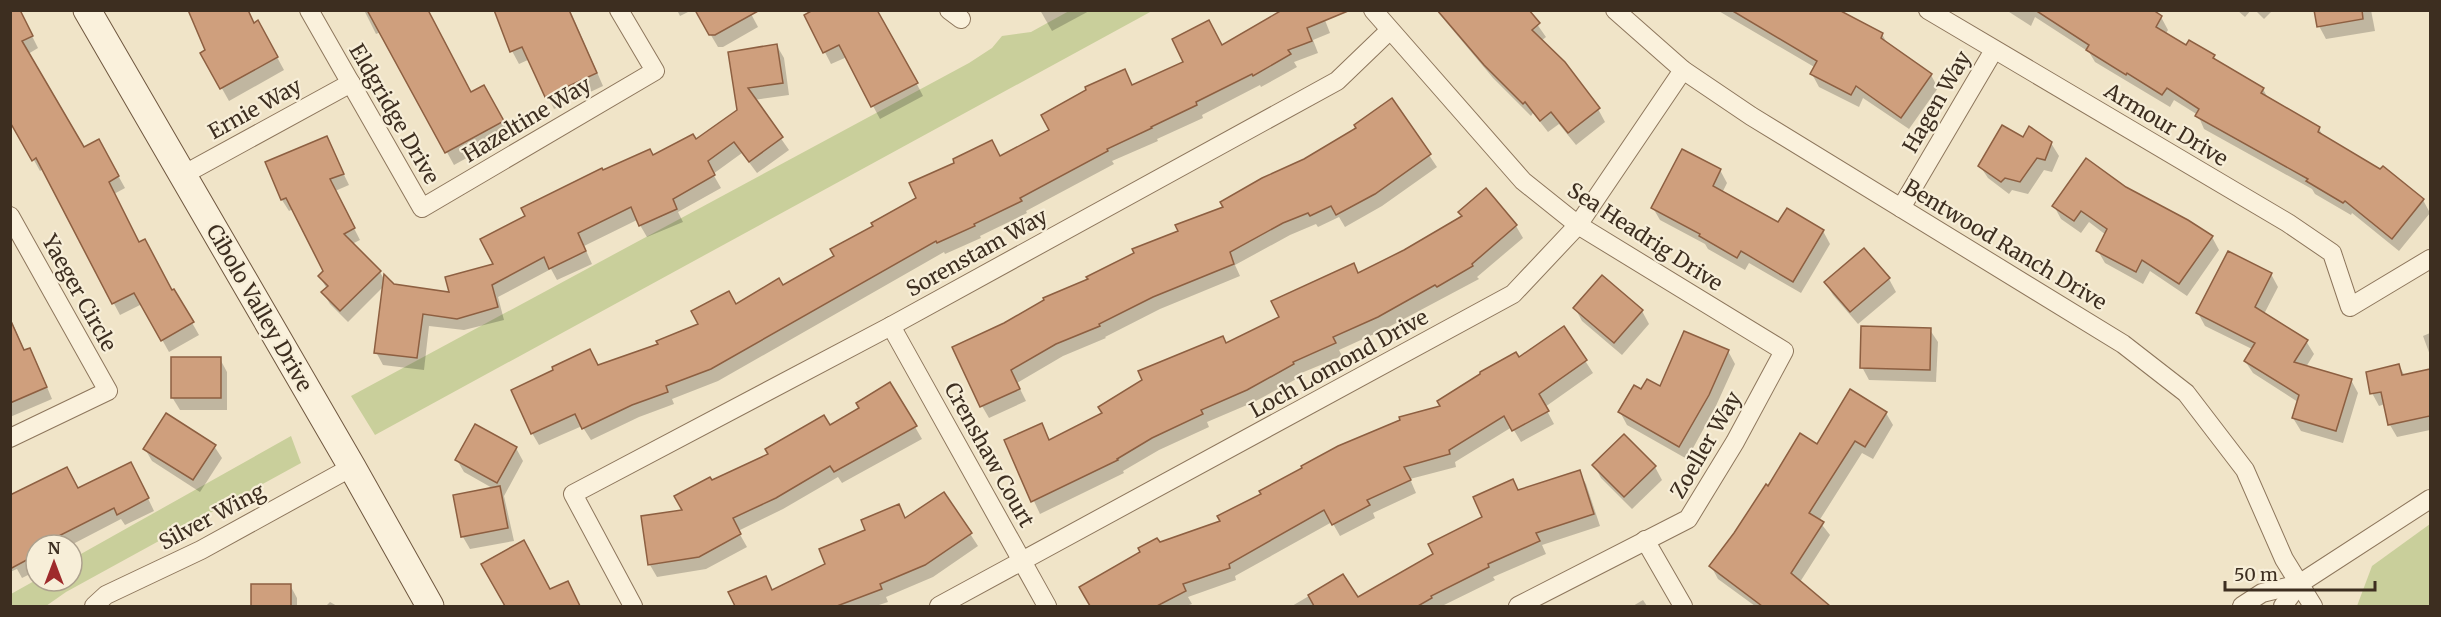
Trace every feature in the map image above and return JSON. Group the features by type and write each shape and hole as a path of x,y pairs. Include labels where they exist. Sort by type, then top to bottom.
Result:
{"main road":[{"name":"Cibolo Valley Drive","path":"87,10 430,606"}],"street":[{"name":"Eldgridge Drive","path":"309,10 422,208"},
{"name":"Hazeltine Way","path":"422,208 655,71 620,10"},
{"name":"Sea Headrig Drive","path":"1372,10 1523,181 1578,225 1784,351"},
{"name":"Bentwood Ranch Drive","path":"1615,10 1683,70 1901,208 2123,344 2186,393 2245,470 2284,559 2313,606"},
{"name":"Armour Drive","path":"1928,10 2288,223 2332,253 2350,307 2430,259"},
{"name":"Sorenstam Way","path":"633,606 573,494 891,326 1337,81 1389,31"},
{"name":"Hagen Way","path":"1901,208 1994,50"},
{"name":"Loch Lomond Drive","path":"939,606 1513,294 1578,225 1683,70"},
{"name":"Ernie Way","path":"181,176 351,83"},
{"name":"Yaeger Circle","path":"10,216 108,391 10,438"},
{"name":"Crenshaw Court","path":"891,326 1047,606"},
{"name":"Zoeller Way","path":"1518,606 1689,519 1735,442 1784,351"},
{"name":"Silver Wing","path":"94,606 106,595 201,550 352,467"},
{"path":"2283,606 2300,585 2430,499"},
{"path":"1645,540 1683,606"},
{"path":"2242,606 2262,593 2300,585"}],"green space":[{"path":"1069,11 1152,11 375,435 351,396 969,63 992,48 1002,36 1031,32"},
{"path":"291,436 301,463 84,582 84,552"},
{"path":"2430,524 2430,606 2357,606 2372,566"},
{"path":"24,587 24,593 65,593 46,606 11,606 11,594"}],"building":[{"path":"10,10 20,10 33,36 22,41 84,147 99,139 119,176 109,182 139,242 145,239 172,290 174,289 194,322 161,341 134,293 112,304 36,158 32,161 10,122"},
{"path":"188,10 248,10 254,23 258,20 278,57 220,89 200,53 205,50"},
{"path":"367,10 428,10 471,92 484,85 504,121 445,153"},
{"path":"494,10 569,10 597,73 545,97 522,47 510,52"},
{"path":"695,10 760,10 715,35 709,35"},
{"path":"813,10 877,10 918,83 871,107 839,45 823,53 804,15"},
{"path":"1282,10 1348,11 1307,28 1312,41 1288,50 1291,54 1253,76 1252,74 1196,102 1197,105 1107,149 1108,151 1020,198 1022,201 974,224 975,226 937,243 936,241 711,369 666,386 668,392 632,405 582,429 575,414 531,434 511,390 590,349 598,365 658,344 656,341 698,324 691,311 729,291 736,304 779,278 783,285 834,256 830,249 873,226 871,223 916,198 909,183 954,163 953,159 992,140 1000,156 1049,130 1041,115 1086,90 1085,87 1125,69 1132,85 1183,62 1172,39 1209,20 1222,45"},
{"path":"1437,10 1529,10 1540,23 1532,30 1565,62 1600,108 1568,133 1551,112 1540,121 1525,102 1523,104 1484,65"},
{"path":"1731,10 1839,10 1883,33 1881,38 1932,74 1901,118 1856,86 1851,95 1810,74 1817,61"},
{"path":"2035,10 2153,10 2162,16 2156,27 2186,45 2189,40 2215,55 2213,58 2264,88 2261,93 2320,127 2318,132 2380,169 2383,166 2424,199 2392,239 2345,201 2343,203 2306,181 2308,179 2195,116 2199,109 2167,88 2162,95 2127,73 2126,75 2086,50 2089,45"},
{"path":"2314,10 2362,10 2363,19 2317,27"},
{"path":"777,44 783,83 748,88 783,137 749,162 734,142 708,161 715,175 673,199 677,209 639,226 631,207 578,233 586,251 549,269 544,257 492,285 498,307 457,319 423,314 417,358 374,353 384,274 394,284 449,292 445,277 493,264 480,239 525,216 521,208 602,168 603,170 650,149 653,155 693,134 696,139 737,110 728,52"},
{"path":"1392,98 1431,154 1375,194 1336,215 1331,206 1310,216 1308,213 1283,223 1230,252 1234,264 1153,297 1099,324 1100,326 1056,344 1011,370 1020,389 980,407 952,347 1004,323 1044,300 1043,298 1088,279 1086,277 1134,253 1132,249 1178,231 1175,225 1223,207 1220,202 1262,178 1304,159 1356,128 1354,125"},
{"path":"2002,125 2023,137 2029,126 2052,142 2045,160 2037,158 2020,182 2005,178 2001,182 1978,166"},
{"path":"327,136 344,174 330,179 355,228 344,234 381,271 340,311 321,292 328,286 318,276 323,271 286,198 281,200 265,162"},
{"path":"1682,149 1721,169 1713,186 1778,222 1787,208 1824,230 1793,282 1741,251 1737,258 1699,236 1700,234 1651,208"},
{"path":"2086,158 2126,187 2213,236 2179,284 2142,260 2136,272 2096,251 2107,229 2081,211 2074,221 2052,206"},
{"path":"1486,188 1517,225 1472,264 1473,266 1378,317 1333,337 1336,343 1293,362 1294,364 1247,390 1201,410 1203,414 1152,438 1118,460 1031,502 1004,440 1042,423 1049,440 1102,413 1098,407 1142,380 1138,371 1223,336 1226,343 1279,317 1271,301 1354,263 1358,273 1404,250 1462,216 1458,212"},
{"path":"1864,248 1890,278 1850,312 1824,282"},
{"path":"2228,251 2272,273 2255,307 2308,340 2294,362 2352,379 2336,431 2292,418 2299,395 2244,361 2255,343 2196,313"},
{"path":"1602,275 1643,310 1614,343 1573,308"},
{"path":"10,319 24,350 30,348 47,387 10,403"},
{"path":"1564,326 1587,360 1539,394 1549,411 1512,431 1504,416 1449,450 1450,454 1404,467 1411,480 1367,500 1370,505 1332,525 1324,510 1229,564 1230,568 1183,584 1186,591 1157,606 1090,606 1079,587 1140,552 1138,548 1157,538 1160,542 1220,521 1217,516 1261,494 1259,491 1338,446 1400,420 1399,417 1440,406 1437,401 1480,372 1516,352 1519,357"},
{"path":"1861,326 1931,328 1930,370 1860,368"},
{"path":"1684,331 1729,350 1709,395 1679,447 1618,412 1634,385 1641,389 1647,379 1660,386"},
{"path":"171,357 221,357 221,398 171,398"},
{"path":"2399,364 2402,375 2430,369 2430,416 2388,425 2381,392 2370,394 2366,372"},
{"path":"890,382 917,426 834,472 830,466 776,498 733,518 741,534 699,557 648,565 641,516 682,510 674,496 710,477 712,480 768,454 765,449 824,415 830,425 859,408 856,403"},
{"path":"1850,389 1887,412 1865,447 1855,441 1809,513 1824,522 1791,573 1830,606 1762,606 1709,566 1766,484 1768,486 1800,433 1817,444"},
{"path":"166,413 216,445 193,480 143,449"},
{"path":"475,424 517,447 497,483 455,460"},
{"path":"1624,434 1656,466 1624,497 1592,465"},
{"path":"131,462 149,498 117,515 114,508 65,533 24,533 24,561 10,569 10,495 67,467 78,488"},
{"path":"1580,470 1594,514 1536,533 1540,541 1488,564 1489,567 1431,596 1432,598 1418,606 1314,606 1308,595 1343,574 1358,597 1433,554 1428,544 1482,517 1473,497 1513,479 1518,490"},
{"path":"500,486 508,528 461,537 453,495"},
{"path":"944,492 972,533 925,565 880,584 882,589 837,606 735,606 728,592 766,576 772,590 825,564 819,549 865,530 861,520 899,504 905,518"},
{"path":"524,540 550,589 568,581 580,606 505,606 481,564"},
{"path":"251,584 291,584 291,606 251,606"}]}
